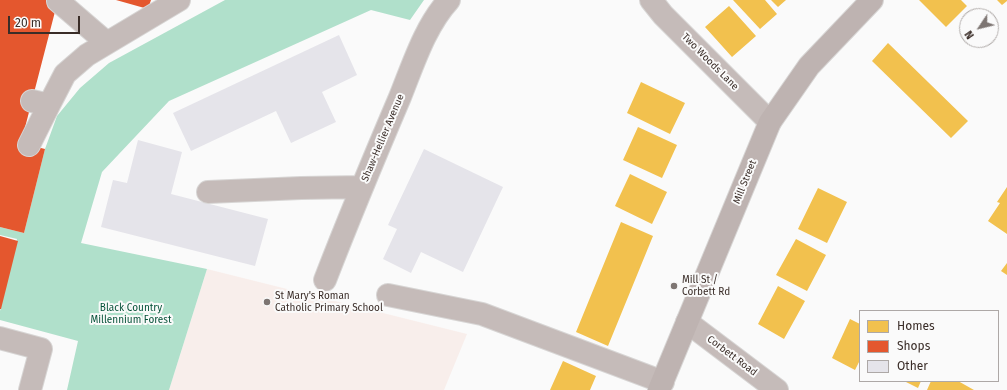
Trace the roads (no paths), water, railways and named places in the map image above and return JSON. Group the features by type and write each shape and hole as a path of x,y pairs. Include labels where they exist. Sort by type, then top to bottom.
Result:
{"main road":[{"name":"Mill Street","path":"661,386 770,122 809,66 872,0"}],"street":[{"path":"29,145 41,103 65,74 87,55 179,0"},
{"name":"Shaw-Hellier Avenue","path":"325,280 362,187 431,27 449,0"},
{"name":"Two Woods Lane","path":"651,0 663,15 770,122"},
{"path":"58,1 107,43"},
{"path":"208,192 362,187"},
{"path":"388,295 482,314 661,386"},
{"name":"Corbett Road","path":"687,322 777,390"},
{"path":"0,338 41,349 30,390"}],"place":[{"name":"Mill St / Corbett Rd","path":"674,286"},
{"name":"St Mary's Roman Catholic Primary School","path":"267,302"}],"park label":[{"name":"Black Country Millennium Forest","path":"131,314"}]}
